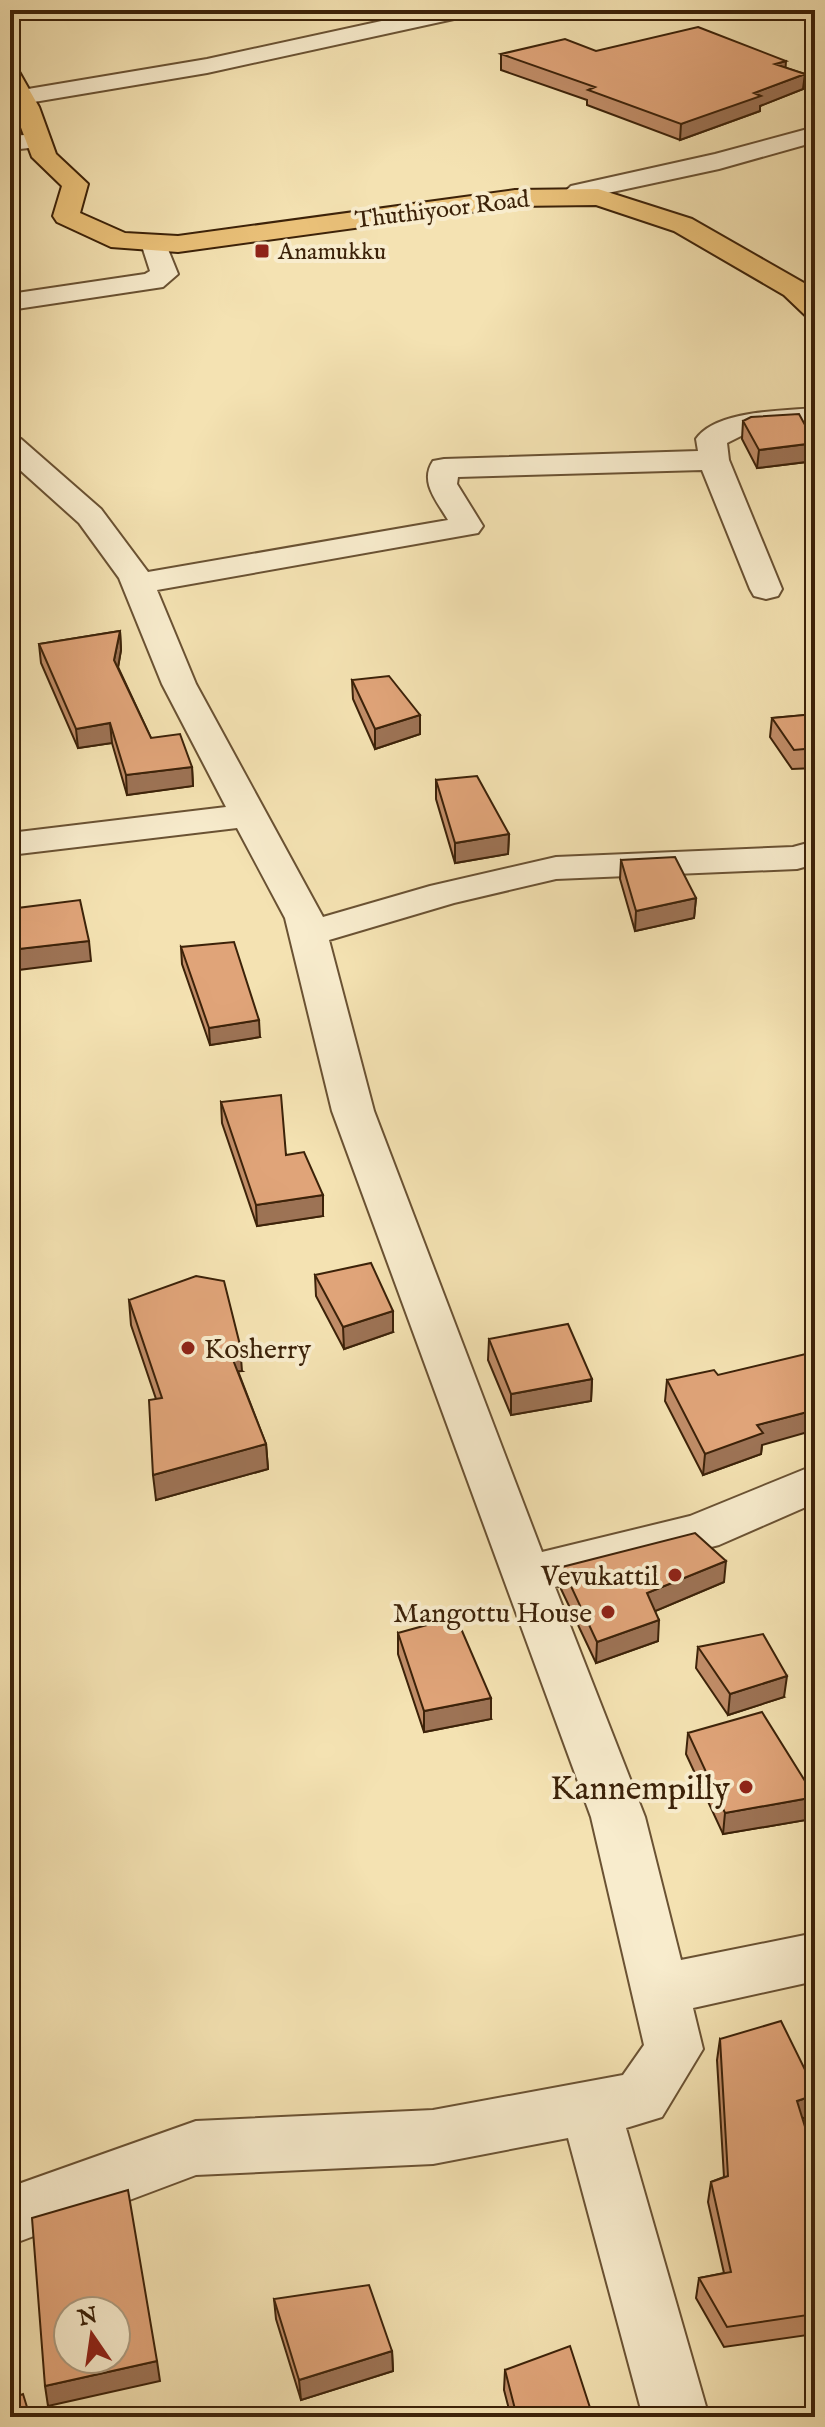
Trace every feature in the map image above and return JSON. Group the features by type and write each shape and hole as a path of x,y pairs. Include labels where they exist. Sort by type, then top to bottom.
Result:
{"main road":[{"name":"Thuthiyoor Road","path":"16,86 45,157 75,184 66,216 120,241 178,244 515,198 598,197 683,225 794,289 815,309"}],"street":[{"path":"16,86 207,66 463,10"},
{"path":"572,197 580,191 719,161 815,134"},
{"path":"10,143 39,141"},
{"path":"10,302 153,281 164,274 154,243"},
{"path":"766,589 714,460 711,439 743,424 815,417"},
{"path":"10,445 90,516 138,584 179,684 304,918 353,1111 618,1817 674,2049 641,2098 433,2137 196,2148 10,2216"},
{"path":"138,584 467,526 442,484 444,468 714,460"},
{"path":"10,844 250,815"},
{"path":"307,934 444,894 556,868 797,858 815,852"},
{"path":"525,1575 701,1532 815,1483"},
{"path":"659,1990 815,1957"},
{"path":"590,2107 676,2417"}],"building":[{"path":"698,27 786,61 775,64 805,74 754,93 761,96 681,124 588,90 595,87 501,54 565,39 596,51"},
{"path":"799,414 815,443 759,450 743,421 751,417"},
{"path":"120,631 114,660 151,738 180,734 192,767 126,775 110,723 76,729 39,644"},
{"path":"389,676 420,715 375,729 352,680"},
{"path":"815,714 815,748 794,750 772,718"},
{"path":"477,776 509,834 455,843 436,780"},
{"path":"675,857 696,898 636,911 621,860"},
{"path":"80,900 89,941 10,950 10,909"},
{"path":"234,942 259,1020 209,1028 181,947"},
{"path":"281,1095 286,1155 304,1152 323,1195 256,1205 221,1102"},
{"path":"371,1263 393,1311 343,1327 315,1275"},
{"path":"196,1276 224,1281 240,1345 228,1347 266,1444 153,1475 149,1400 162,1398 129,1300"},
{"path":"568,1324 592,1379 511,1394 489,1339"},
{"path":"814,1352 815,1410 757,1425 763,1433 705,1454 667,1380 714,1370 718,1375"},
{"path":"695,1533 726,1561 647,1593 659,1620 597,1642 562,1567"},
{"path":"456,1617 491,1698 424,1711 398,1633"},
{"path":"763,1634 787,1676 730,1694 698,1647"},
{"name":"Kannempilly","path":"762,1712 815,1797 725,1813 688,1733"},
{"path":"781,2021 815,2090 815,2095 797,2101 815,2159 815,2314 727,2327 699,2278 731,2272 711,2182 728,2176 720,2039"},
{"path":"128,2190 157,2361 132,2367 132,2295 52,2295 52,2375 94,2375 45,2386 32,2218"},
{"path":"369,2285 392,2351 299,2380 274,2299"},
{"path":"570,2346 593,2417 517,2417 505,2370"},
{"path":"23,2394 30,2417 10,2417 10,2399"}],"place":[{"name":"Anamukku","path":"262,251"},
{"name":"Kosherry","path":"188,1348"},
{"name":"Vevukattil","path":"675,1575"},
{"name":"Mangottu House","path":"608,1612"},
{"name":"Kannempilly","path":"746,1787"}]}
